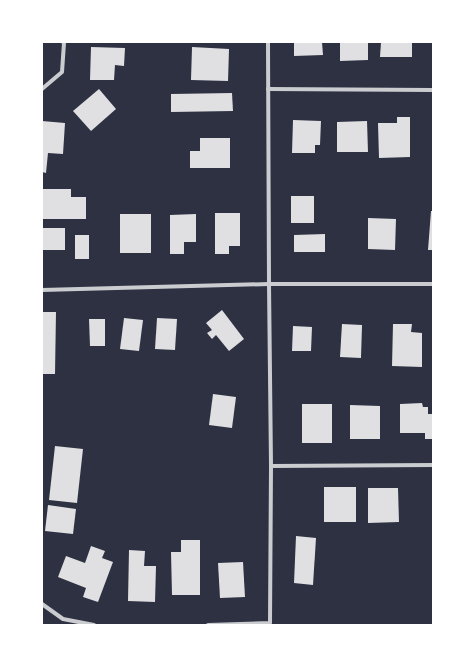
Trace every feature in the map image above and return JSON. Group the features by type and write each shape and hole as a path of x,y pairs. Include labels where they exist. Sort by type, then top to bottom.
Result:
{"street":[{"path":"42,89 62,72 63,42"},
{"path":"208,625 270,623 271,466 268,42"},
{"path":"268,89 433,90"},
{"path":"42,290 269,284 433,284"},
{"path":"271,466 433,465"},
{"path":"42,604 63,618 94,625"}],"building":[{"path":"294,42 322,42 323,55 294,56"},
{"path":"340,42 368,42 368,60 340,61"},
{"path":"381,42 412,42 412,57 380,57"},
{"path":"91,47 125,48 124,66 115,65 114,80 90,80"},
{"path":"192,47 229,49 228,81 191,80"},
{"path":"99,89 116,109 91,131 73,111"},
{"path":"232,93 233,111 171,112 171,94"},
{"path":"397,117 410,117 410,157 379,158 378,123 397,123"},
{"path":"293,120 321,121 320,145 315,145 315,153 292,153"},
{"path":"42,121 65,123 63,154 48,153 46,173 42,172"},
{"path":"367,121 368,152 337,152 337,122"},
{"path":"200,138 230,138 230,168 190,168 190,151 200,151"},
{"path":"42,189 71,189 71,197 86,197 86,219 42,219"},
{"path":"291,196 314,196 314,223 291,223"},
{"path":"431,211 433,211 433,250 428,250"},
{"path":"215,213 240,213 240,246 229,246 229,254 215,254"},
{"path":"120,214 151,214 151,253 120,253"},
{"path":"196,214 196,242 184,242 184,254 170,254 170,215"},
{"path":"368,218 396,219 395,250 368,249"},
{"path":"42,228 65,228 65,250 42,250"},
{"path":"325,234 325,252 294,252 294,235"},
{"path":"75,235 89,235 89,259 75,259"},
{"path":"222,310 244,339 229,351 216,335 212,339 207,333 212,330 206,323"},
{"path":"42,312 56,312 55,374 42,374"},
{"path":"124,318 143,320 139,351 120,349"},
{"path":"157,318 177,319 175,350 155,349"},
{"path":"89,319 105,319 105,346 90,346"},
{"path":"342,324 362,325 361,358 340,357"},
{"path":"393,324 412,324 411,332 422,333 422,367 392,366"},
{"path":"293,326 312,327 311,351 292,351"},
{"path":"213,394 236,397 232,428 209,425"},
{"path":"422,403 423,407 428,407 428,414 433,414 433,439 425,439 425,433 400,433 400,404"},
{"path":"302,404 332,404 332,443 302,443"},
{"path":"350,405 380,406 380,439 350,439"},
{"path":"55,446 83,449 77,503 49,500"},
{"path":"324,487 356,487 356,522 324,522"},
{"path":"368,488 398,488 399,522 368,523"},
{"path":"48,505 76,509 73,534 45,531"},
{"path":"296,536 316,538 313,585 294,583"},
{"path":"181,540 200,540 200,595 172,595 171,552 181,552"},
{"path":"91,546 105,551 102,558 113,562 98,602 83,597 86,588 58,577 66,556 85,563"},
{"path":"129,550 145,551 144,566 156,566 155,602 128,601"},
{"path":"243,562 245,597 220,598 218,563"}]}
